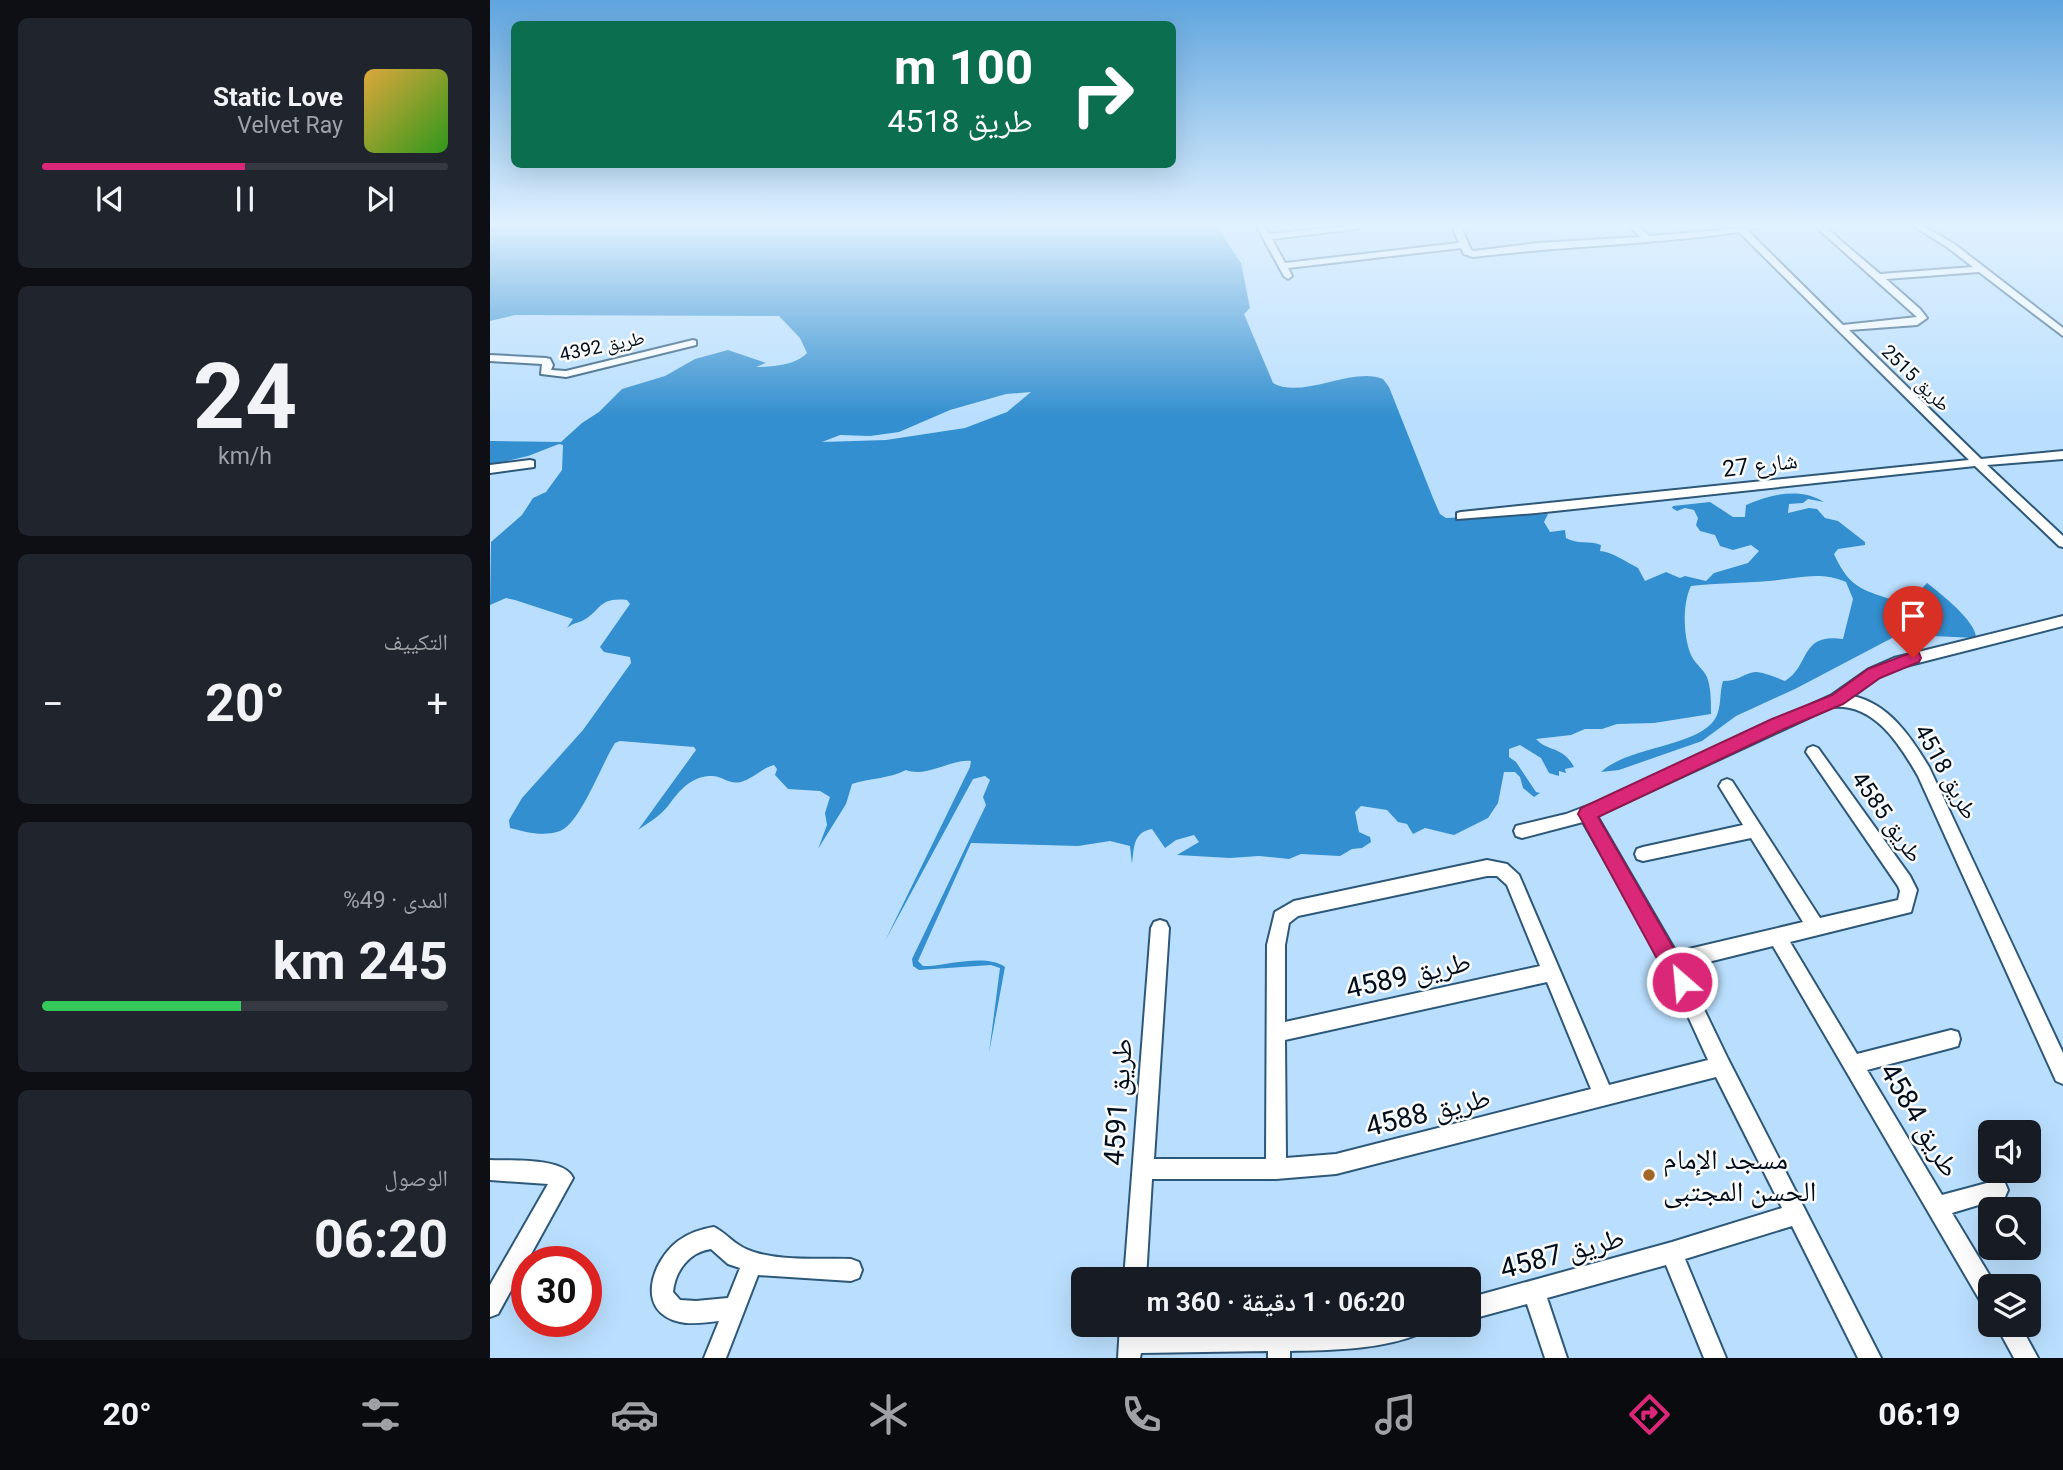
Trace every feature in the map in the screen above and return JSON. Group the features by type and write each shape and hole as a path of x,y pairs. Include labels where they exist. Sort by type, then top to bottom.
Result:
{"street":[{"name":"طريق 2515","path":"1800,290 2063,543"},
{"path":"1840,328 1920,321 1917,311 1894,290"},
{"path":"2007,290 2063,333"},
{"name":"طريق 4392","path":"490,358 547,361 545,372 557,375 693,343"},
{"name":"شارع 27","path":"1461,516 1641,500 1977,462 2063,456"},
{"path":"490,470 530,464"},
{"path":"1522,831 1587,814 1837,699 1874,674 1899,662 2063,621"},
{"name":"طريق 4518","path":"1837,699 1858,702 1877,713 1912,750 2061,1063"},
{"name":"طريق 4585","path":"1672,962 1905,906 1909,899 1909,890 1812,752"},
{"path":"1727,786 1816,928"},
{"path":"1587,814 1672,962 1721,1066 1870,1358"},
{"path":"1643,854 1755,830"},
{"path":"1276,1168 1278,926 1281,918 1294,909 1494,867 1508,873 1604,1097"},
{"name":"طريق 4591","path":"1136,1267 1160,928"},
{"name":"طريق 4584","path":"1777,937 1978,1276"},
{"name":"طريق 4589","path":"1277,1033 1550,972"},
{"name":"طريق 4584","path":"1853,1064 1951,1039"},
{"name":"طريق 4588","path":"1143,1169 1276,1168 1336,1164 1721,1066"},
{"path":"490,1170 558,1174 563,1178 560,1188 490,1306"},
{"name":"طريق 4584","path":"1937,1207 1998,1190"},
{"name":"طريق 4587","path":"1481,1305 1672,1253 1797,1214"},
{"path":"735,1308 685,1311 669,1307 663,1292 666,1271 688,1245 706,1238 721,1242 736,1256 752,1264 773,1268 851,1270"},
{"path":"1672,1253 1714,1358"},
{"path":"715,1358 752,1264"},
{"path":"1534,1291 1556,1358"},
{"path":"1130,1342 1279,1349 1361,1337"},
{"path":"2014,1337 2027,1358"}],"water":[{"path":"490,290 1246,290 1250,308 1244,314 1273,383 1298,388 1357,377 1383,379 1389,387 1440,514 1446,518 1548,514 1544,522 1550,532 1565,530 1566,538 1570,540 1601,545 1600,551 1615,555 1638,568 1645,581 1666,572 1680,578 1685,576 1706,581 1714,573 1748,563 1759,551 1751,545 1733,550 1720,546 1715,535 1700,531 1696,525 1698,518 1694,510 1685,508 1677,511 1673,506 1710,502 1733,517 1745,517 1746,505 1775,495 1796,493 1815,497 1824,502 1808,499 1803,503 1789,504 1788,513 1817,509 1825,518 1838,521 1865,542 1865,545 1838,549 1834,554 1854,584 1877,595 1910,604 1925,601 1923,587 1927,583 1964,616 1975,631 1976,638 1911,635 1892,638 1795,689 1736,716 1702,741 1619,770 1601,772 1613,763 1694,735 1706,728 1717,715 1723,681 1757,672 1785,681 1799,667 1812,645 1829,638 1843,639 1853,599 1846,582 1827,576 1691,586 1685,612 1685,631 1692,657 1708,680 1711,714 1654,723 1617,724 1602,729 1585,729 1571,735 1536,739 1570,760 1574,767 1565,769 1566,773 1559,771 1559,776 1549,773 1541,758 1520,745 1509,749 1509,757 1516,762 1536,792 1540,793 1534,797 1523,788 1520,777 1515,772 1504,772 1498,803 1488,818 1454,835 1425,828 1413,834 1407,824 1398,822 1387,810 1361,806 1355,812 1359,832 1370,837 1371,842 1340,856 1301,854 1289,859 1177,855 1199,842 1194,835 1176,840 1165,848 1152,829 1138,837 1132,864 1130,846 1110,841 1078,846 971,843 918,961 923,966 930,966 979,960 1005,967 989,1053 1000,968 991,965 919,970 913,966 912,959 986,805 983,797 990,780 985,776 973,779 885,941 971,761 922,772 906,770 852,784 846,804 818,849 827,825 825,813 830,797 820,791 788,789 775,775 777,769 774,765 741,782 714,776 697,779 681,790 661,813 638,830 696,750 694,747 620,741 615,743 583,805 568,826 547,834 510,828 509,820 522,798 583,730 631,663 630,657 604,652 600,647 630,604 627,600 610,601 567,628 573,619 515,600 506,598 490,605 491,542 522,515 533,498 546,492 562,470 563,445 490,465 490,441 561,442 599,412 622,389 665,376 695,359 728,350 766,363 756,367 762,367 790,363 807,353 800,338 779,316 515,315 490,321","holes":["1031,392 1007,412 965,428 886,440 822,442 840,435 870,436 899,432 950,410 1006,394"]}],"place":[{"name":"مسجد الإمام الحسن المجتبى","path":"1649,1175"}],"route":[{"path":"1682,982 1587,814 1837,699 1885,667 1913,658"}]}
